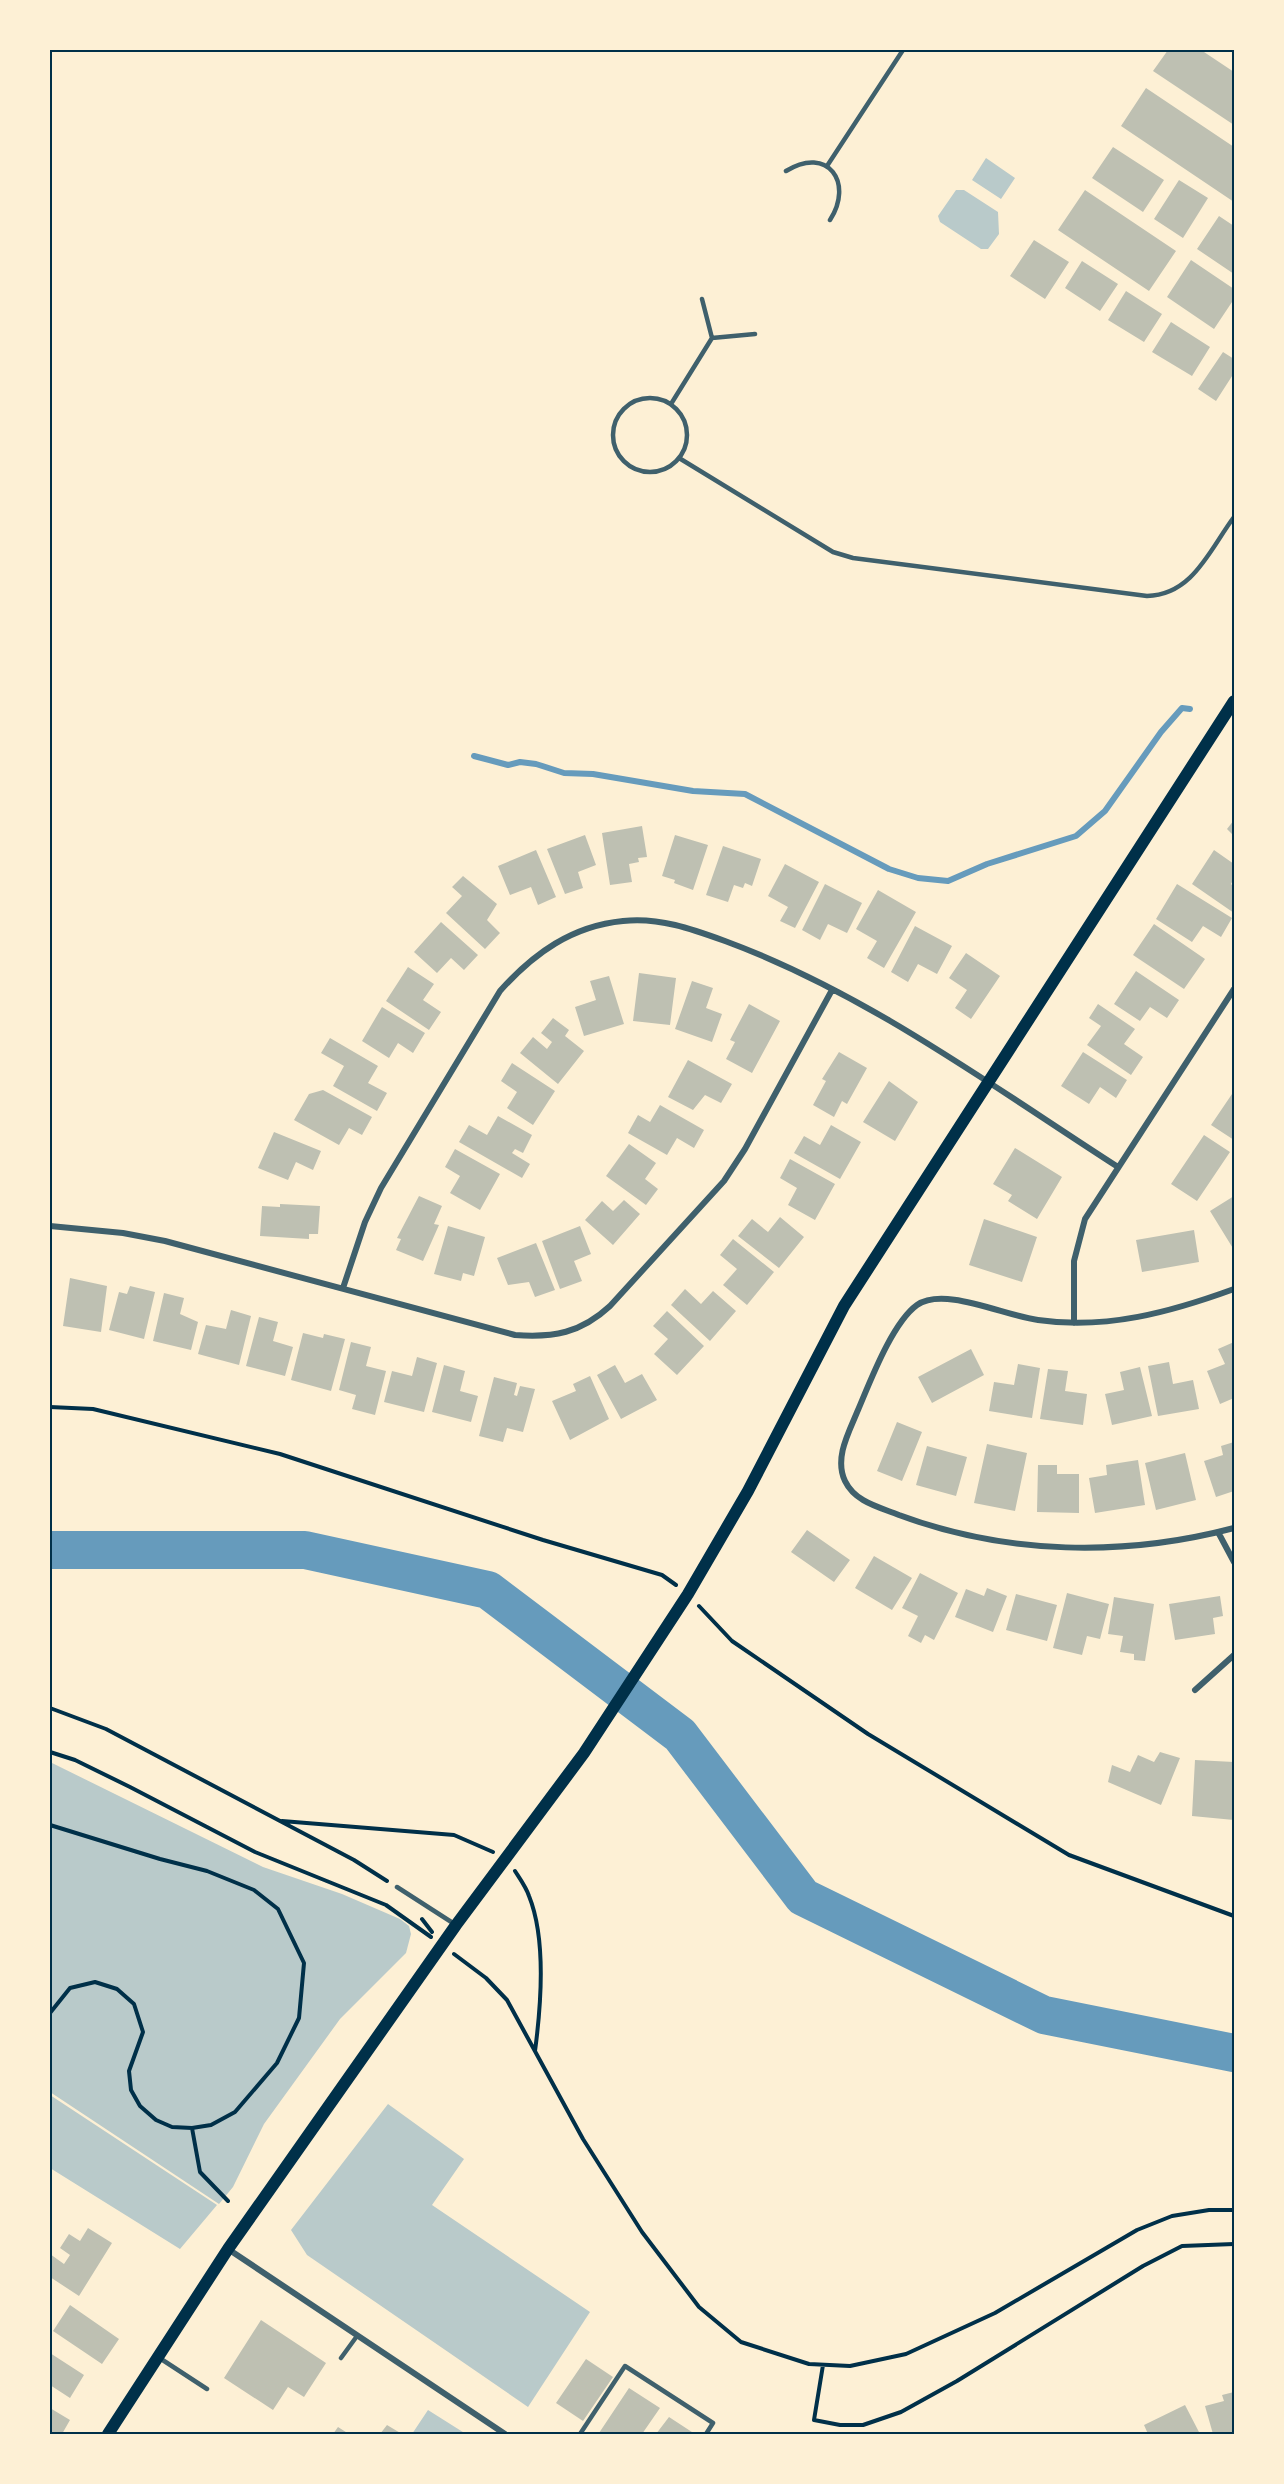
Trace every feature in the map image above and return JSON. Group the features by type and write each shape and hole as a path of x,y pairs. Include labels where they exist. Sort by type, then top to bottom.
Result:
{"main road":[{"path":"108,2434 228,2250 456,1925 584,1753 688,1593 748,1491 844,1306 1234,701"}],"street":[{"path":"343,1288 365,1222 398,1155 500,991 520,968 542,950 568,935 596,925 625,920 655,921 683,926 773,959 900,1028 1118,1167"},
{"path":"1074,1323 1076,1247 1085,1219 1234,989"},
{"path":"50,1226 123,1233 165,1241 515,1335 557,1336 586,1325 610,1306 724,1180 744,1149 832,990"},
{"path":"1234,1289 1197,1303 1139,1317 1074,1323 1007,1315 945,1297 930,1298 917,1305 904,1319 879,1362 844,1444 842,1472 856,1496 867,1503 921,1523 976,1538 1014,1544 1071,1548 1128,1547 1218,1532 1234,1527"},
{"path":"1218,1532 1234,1562"},
{"path":"1195,1690 1234,1655"},
{"path":"228,2250 505,2434"}],"lane":[{"path":"827,166 903,50"},
{"path":"786,171 801,162 815,160 827,166 837,179 840,198 830,220"},
{"path":"671,404 712,338 702,299"},
{"path":"712,338 754,334"},
{"path":"646,398 671,404 684,419 687,432 686,445 679,458 660,471 640,471 623,462 612,438 616,419 628,405 646,398"},
{"path":"679,458 833,552 853,558 1147,596 1163,596 1186,583 1198,571 1234,516"},
{"path":"397,1887 456,1925"},
{"path":"341,2358 357,2336"},
{"path":"158,2357 207,2389"},
{"path":"580,2434 625,2366 713,2423 706,2434"}],"path":[{"path":"50,1407 93,1408 280,1454 543,1540 662,1575 688,1593 732,1641 761,1661 868,1734 1070,1855 1234,1916"},
{"path":"50,1708 106,1729 279,1820 397,1887"},
{"path":"50,1752 102,1774 255,1852 386,1905 486,1978 507,2000 583,2139 624,2204 699,2307 741,2342 809,2364 850,2366 906,2354 995,2313 1137,2230 1172,2216 1209,2210 1234,2210"},
{"path":"279,1820 454,1835 498,1854"},
{"path":"50,1825 160,1859 207,1870 254,1890 278,1909 304,1963 299,2018 277,2063 235,2112 211,2125 192,2128 172,2127 156,2120 140,2106 131,2090 129,2071 143,2032 134,2004 117,1989 95,1982 70,1988 50,2013"},
{"path":"514,1868 530,1897 539,1943 539,2020 535,2051"},
{"path":"416,1912 442,1945"},
{"path":"192,2128 200,2172 228,2201"},
{"path":"823,2365 814,2420 840,2425 863,2425 901,2412 957,2381 1143,2266 1182,2246 1234,2244"}],"shaded area":[{"path":"986,158 1015,178 1001,199 972,180"},
{"path":"956,190 964,190 998,212 999,234 988,249 981,249 940,222 938,216"},
{"path":"50,1762 263,1867 342,1894 400,1919 409,1926 411,1934 406,1953 340,2019 264,2124 233,2187 219,2204 50,2092"},
{"path":"50,2095 217,2205 180,2249 50,2168"},
{"path":"388,2104 464,2159 432,2205 590,2312 528,2407 307,2255 291,2230"},
{"path":"428,2410 466,2434 412,2434"}],"building":[{"path":"1168,50 1201,50 1234,72 1234,125 1153,71"},
{"path":"1146,88 1234,147 1234,202 1121,126"},
{"path":"1113,147 1164,180 1143,212 1092,178"},
{"path":"1179,180 1208,198 1183,238 1154,219"},
{"path":"1085,190 1176,251 1149,291 1058,230"},
{"path":"1219,216 1234,226 1234,274 1197,249"},
{"path":"1034,240 1069,262 1045,299 1010,276"},
{"path":"1191,260 1234,289 1234,299 1214,329 1167,297"},
{"path":"1082,261 1118,284 1100,311 1065,288"},
{"path":"1126,291 1162,314 1144,342 1108,320"},
{"path":"1171,322 1210,347 1192,376 1152,352"},
{"path":"1223,352 1234,359 1234,373 1216,401 1198,389"},
{"path":"1234,820 1234,836 1227,829"},
{"path":"642,826 647,857 638,858 639,862 629,864 632,882 610,885 602,833"},
{"path":"585,835 596,865 578,872 583,888 565,894 547,849"},
{"path":"675,835 708,845 693,890 662,876"},
{"path":"723,846 761,859 752,886 745,883 743,888 734,885 728,902 706,895"},
{"path":"536,850 556,897 538,905 531,887 510,895 498,866"},
{"path":"1214,850 1234,864 1234,878 1231,884 1234,887 1234,913 1192,884"},
{"path":"785,864 819,882 795,928 780,921 788,907 768,896"},
{"path":"463,876 497,904 487,920 500,933 485,949 446,913 462,896 452,887"},
{"path":"825,884 862,903 847,933 828,924 820,940 802,930"},
{"path":"1177,884 1232,918 1221,937 1203,926 1192,942 1156,919"},
{"path":"878,890 916,912 884,968 867,958 877,941 856,929"},
{"path":"441,922 478,955 464,970 451,958 437,973 414,952"},
{"path":"1154,924 1205,959 1184,989 1133,955"},
{"path":"915,926 952,946 937,974 918,964 908,982 891,972"},
{"path":"966,953 1000,976 971,1019 955,1008 967,990 949,978"},
{"path":"408,967 434,984 423,1000 441,1012 429,1030 386,1001"},
{"path":"1136,971 1179,1000 1167,1018 1150,1007 1140,1021 1114,1004"},
{"path":"639,973 676,978 670,1025 633,1021"},
{"path":"609,976 624,1024 584,1036 575,1007 596,1000 590,981"},
{"path":"692,981 713,988 706,1008 722,1014 712,1042 675,1029"},
{"path":"749,1004 780,1021 752,1073 726,1059 735,1042 730,1040"},
{"path":"1098,1004 1135,1029 1124,1044 1143,1057 1131,1075 1087,1045 1101,1026 1089,1018"},
{"path":"382,1007 425,1033 413,1053 398,1043 389,1058 362,1041"},
{"path":"553,1018 569,1030 565,1036 584,1051 558,1084 520,1053 533,1037 547,1049 552,1042 541,1033"},
{"path":"330,1038 378,1066 368,1083 387,1093 377,1111 333,1086 344,1066 321,1053"},
{"path":"839,1052 867,1068 847,1104 842,1101 834,1117 813,1105 826,1081 822,1079"},
{"path":"1083,1052 1127,1080 1116,1098 1100,1087 1089,1104 1061,1086"},
{"path":"688,1060 732,1084 721,1103 705,1095 693,1110 668,1097"},
{"path":"512,1063 555,1091 533,1125 507,1108 517,1092 501,1081"},
{"path":"889,1081 918,1102 895,1141 863,1122"},
{"path":"323,1090 372,1117 362,1135 349,1128 339,1145 294,1120 309,1094"},
{"path":"1232,1094 1234,1096 1234,1140 1211,1125"},
{"path":"660,1105 704,1130 694,1148 677,1138 667,1155 628,1133 638,1115 650,1122"},
{"path":"498,1116 532,1135 523,1153 515,1149 512,1153 530,1164 522,1178 459,1142 469,1125 487,1135"},
{"path":"831,1125 861,1142 840,1179 794,1153 804,1136 820,1145"},
{"path":"274,1132 321,1151 313,1170 296,1162 288,1180 258,1168"},
{"path":"1204,1135 1230,1152 1197,1201 1171,1184"},
{"path":"629,1144 656,1163 645,1179 658,1189 646,1205 606,1176"},
{"path":"1015,1148 1062,1177 1037,1219 1008,1201 1012,1195 993,1184"},
{"path":"455,1149 500,1174 480,1210 450,1193 460,1176 445,1167"},
{"path":"790,1159 835,1184 815,1220 788,1205 797,1188 780,1178"},
{"path":"419,1196 442,1206 434,1224 439,1225 423,1261 396,1250 401,1239 397,1238"},
{"path":"1234,1196 1234,1250 1210,1211"},
{"path":"624,1200 640,1214 613,1245 585,1220 602,1201 613,1211"},
{"path":"280,1204 320,1206 318,1234 309,1234 309,1239 260,1236 262,1206 280,1207"},
{"path":"780,1217 804,1237 779,1268 738,1236 752,1219 768,1232"},
{"path":"984,1219 1037,1237 1022,1282 969,1265"},
{"path":"448,1226 485,1237 474,1276 463,1273 461,1281 434,1274"},
{"path":"580,1226 591,1254 574,1261 582,1281 560,1289 542,1241"},
{"path":"1194,1230 1199,1262 1142,1272 1136,1240"},
{"path":"733,1239 774,1272 747,1305 723,1285 737,1269 720,1255"},
{"path":"536,1243 555,1290 535,1297 529,1282 508,1285 497,1258"},
{"path":"70,1278 107,1286 101,1332 63,1326"},
{"path":"130,1286 155,1292 144,1339 109,1330 119,1292 127,1294"},
{"path":"685,1289 701,1304 713,1291 736,1311 710,1341 671,1305"},
{"path":"164,1293 184,1298 180,1314 198,1322 191,1350 153,1341"},
{"path":"231,1310 251,1316 239,1365 198,1354 206,1325 226,1329"},
{"path":"667,1311 704,1346 677,1375 654,1354 668,1339 653,1326"},
{"path":"259,1317 278,1322 273,1341 293,1347 285,1376 246,1366"},
{"path":"303,1333 323,1338 324,1334 345,1339 331,1391 291,1380"},
{"path":"351,1342 371,1347 366,1366 386,1371 375,1415 352,1409 356,1395 339,1390"},
{"path":"1234,1342 1234,1398 1220,1404 1207,1371 1225,1364 1218,1349"},
{"path":"971,1349 984,1375 932,1403 918,1377"},
{"path":"417,1357 437,1363 424,1412 384,1402 392,1371 412,1376"},
{"path":"1169,1362 1173,1384 1193,1380 1199,1409 1158,1416 1148,1366"},
{"path":"1018,1364 1040,1368 1032,1418 989,1411 994,1382 1014,1385"},
{"path":"444,1365 465,1371 460,1391 478,1396 471,1422 432,1412"},
{"path":"615,1365 625,1383 642,1374 657,1400 621,1419 597,1375"},
{"path":"1140,1367 1152,1416 1112,1425 1105,1394 1124,1390 1120,1372"},
{"path":"1048,1369 1068,1371 1065,1391 1087,1394 1083,1425 1040,1419"},
{"path":"590,1376 609,1419 570,1440 552,1401 576,1391 573,1384"},
{"path":"494,1377 517,1383 514,1395 517,1396 520,1386 535,1389 523,1432 507,1428 503,1442 479,1436"},
{"path":"897,1422 922,1432 902,1481 877,1471"},
{"path":"1234,1442 1234,1491 1216,1497 1204,1461 1223,1455 1221,1446"},
{"path":"987,1444 1027,1453 1015,1511 974,1503"},
{"path":"927,1446 967,1457 956,1496 916,1485"},
{"path":"1185,1453 1196,1500 1156,1510 1145,1463"},
{"path":"1138,1460 1145,1505 1095,1513 1089,1478 1107,1475 1106,1465"},
{"path":"1038,1465 1057,1465 1057,1474 1079,1474 1079,1513 1037,1512"},
{"path":"807,1530 850,1560 834,1582 791,1552"},
{"path":"874,1556 912,1578 892,1610 855,1588"},
{"path":"920,1573 958,1593 934,1640 925,1635 921,1643 908,1636 918,1616 902,1608"},
{"path":"987,1588 1007,1596 993,1632 955,1617 966,1589 984,1596"},
{"path":"1067,1593 1109,1604 1100,1639 1087,1636 1082,1655 1053,1648"},
{"path":"1016,1594 1057,1605 1047,1641 1006,1630"},
{"path":"1220,1596 1223,1616 1213,1618 1215,1634 1175,1640 1169,1604"},
{"path":"1114,1597 1154,1604 1145,1661 1134,1660 1134,1654 1120,1652 1123,1636 1108,1634"},
{"path":"1160,1752 1180,1758 1161,1805 1108,1782 1112,1765 1130,1772 1138,1755 1154,1762"},
{"path":"1195,1760 1234,1762 1234,1820 1192,1816"},
{"path":"88,2228 112,2243 79,2296 50,2277 50,2254 64,2264 70,2255 60,2248 69,2234 80,2241"},
{"path":"70,2305 119,2339 102,2364 53,2331"},
{"path":"261,2320 326,2363 304,2397 288,2387 273,2410 224,2378"},
{"path":"50,2353 84,2375 70,2398 50,2385"},
{"path":"586,2359 613,2377 583,2421 556,2403"},
{"path":"629,2388 660,2408 642,2434 599,2433"},
{"path":"1234,2392 1234,2434 1213,2434 1205,2406 1224,2401 1222,2395"},
{"path":"1185,2405 1200,2434 1148,2434 1144,2425"},
{"path":"50,2408 70,2420 62,2434 50,2434"},
{"path":"669,2417 695,2434 656,2434"},
{"path":"387,2425 402,2434 380,2434"},
{"path":"338,2427 349,2434 333,2434"}],"waterway":[{"path":"474,756 508,765 520,762 536,764 564,773 593,774 693,791 745,794 889,869 918,878 948,881 987,864 1076,836 1105,811 1161,732 1182,708 1190,709"},
{"path":"50,1550 305,1550 488,1590 680,1735 803,1897 1044,2015 1234,2053"}]}
